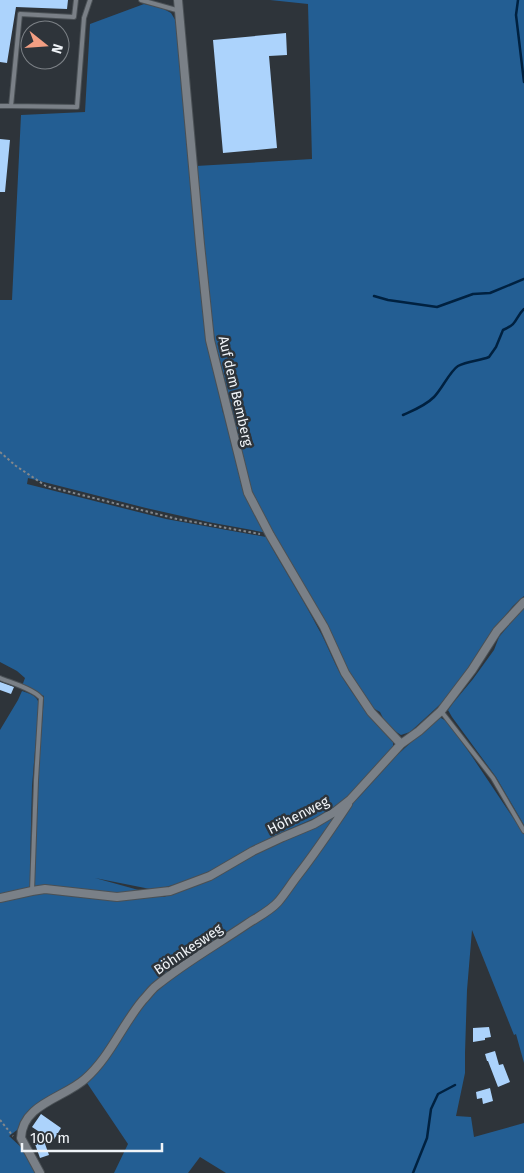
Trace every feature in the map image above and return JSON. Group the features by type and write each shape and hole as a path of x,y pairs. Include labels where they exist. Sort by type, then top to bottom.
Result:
{"street":[{"name":"Auf dem Bemberg","path":"178,0 210,340 248,493 270,536 324,627 345,673 371,712 402,744"},
{"name":"Höhenweg","path":"0,898 45,889 117,897 170,891 210,876 254,851 314,824 350,800 402,744 441,711 498,631 524,602"},
{"name":"Böhnkesweg","path":"21,1138 23,1126 33,1112 74,1087 93,1072 105,1057 134,1011 154,988 180,968 277,904 330,832 350,800"},
{"path":"21,1138 40,1173"}],"lane":[{"path":"74,17 76,0"},
{"path":"0,106 77,106 84,18 90,0"},
{"path":"141,0 180,11"},
{"path":"12,106 20,14 84,18"},
{"path":"0,678 29,690 42,698 36,780 32,891"},
{"path":"441,711 493,778 524,831"}],"path":[{"path":"0,452 16,466 46,486 177,519 270,536"},
{"path":"0,1120 16,1139 21,1138"}],"shaded area":[{"path":"270,0 524,0 524,596 495,628 446,699 410,732 401,735 392,729 380,712 373,708 348,675 289,559 273,534 146,508 28,478 27,484 166,519 266,537 312,616 342,677 362,705 393,740 393,746 389,753 349,796 334,807 315,818 283,832 209,873 155,890 95,878 164,897 212,876 281,840 334,816 359,797 396,756 438,718 448,722 524,834 524,1063 516,1034 514,1035 472,930 467,990 465,1073 456,1116 471,1117 474,1137 524,1123 524,1173 226,1173 200,1157 188,1173 114,1173 128,1144 85,1080 92,1071 44,1103 21,1127 9,1136 22,1148 37,1173 0,1173 0,730 22,691 33,695 37,699 39,704 32,786 30,864 35,865 44,696 22,686 25,678 17,671 0,662 0,300 12,300 21,115 85,112 90,24 144,4 162,8 171,13 177,23 212,361 223,413 231,403 215,342 205,270 196,166 312,159 308,4"},
{"path":"524,607 524,825 496,777 448,710 494,650 499,637"}],"building":[{"path":"0,0 68,0 67,9 16,7 7,63 0,62"},
{"path":"286,33 287,55 269,56 277,148 223,153 213,40"},
{"path":"0,139 10,140 5,192 0,192"},
{"path":"0,682 14,687 11,694 0,690"},
{"path":"489,1027 491,1037 473,1042 473,1028"},
{"path":"495,1051 499,1065 503,1064 510,1082 498,1087 485,1054"},
{"path":"490,1088 493,1101 483,1104 482,1098 477,1099 476,1092"},
{"path":"41,1114 61,1128 53,1141 32,1127"},
{"path":"44,1141 49,1155 40,1158 35,1144"}],"waterway":[{"path":"518,0 516,15 524,82"},
{"path":"374,296 388,300 437,307 473,294 490,293 524,279"},
{"path":"403,415 431,400 458,366 489,357 496,347 503,330 514,323 524,309"},
{"path":"413,1173 427,1138 431,1109 438,1094 455,1085"}]}
